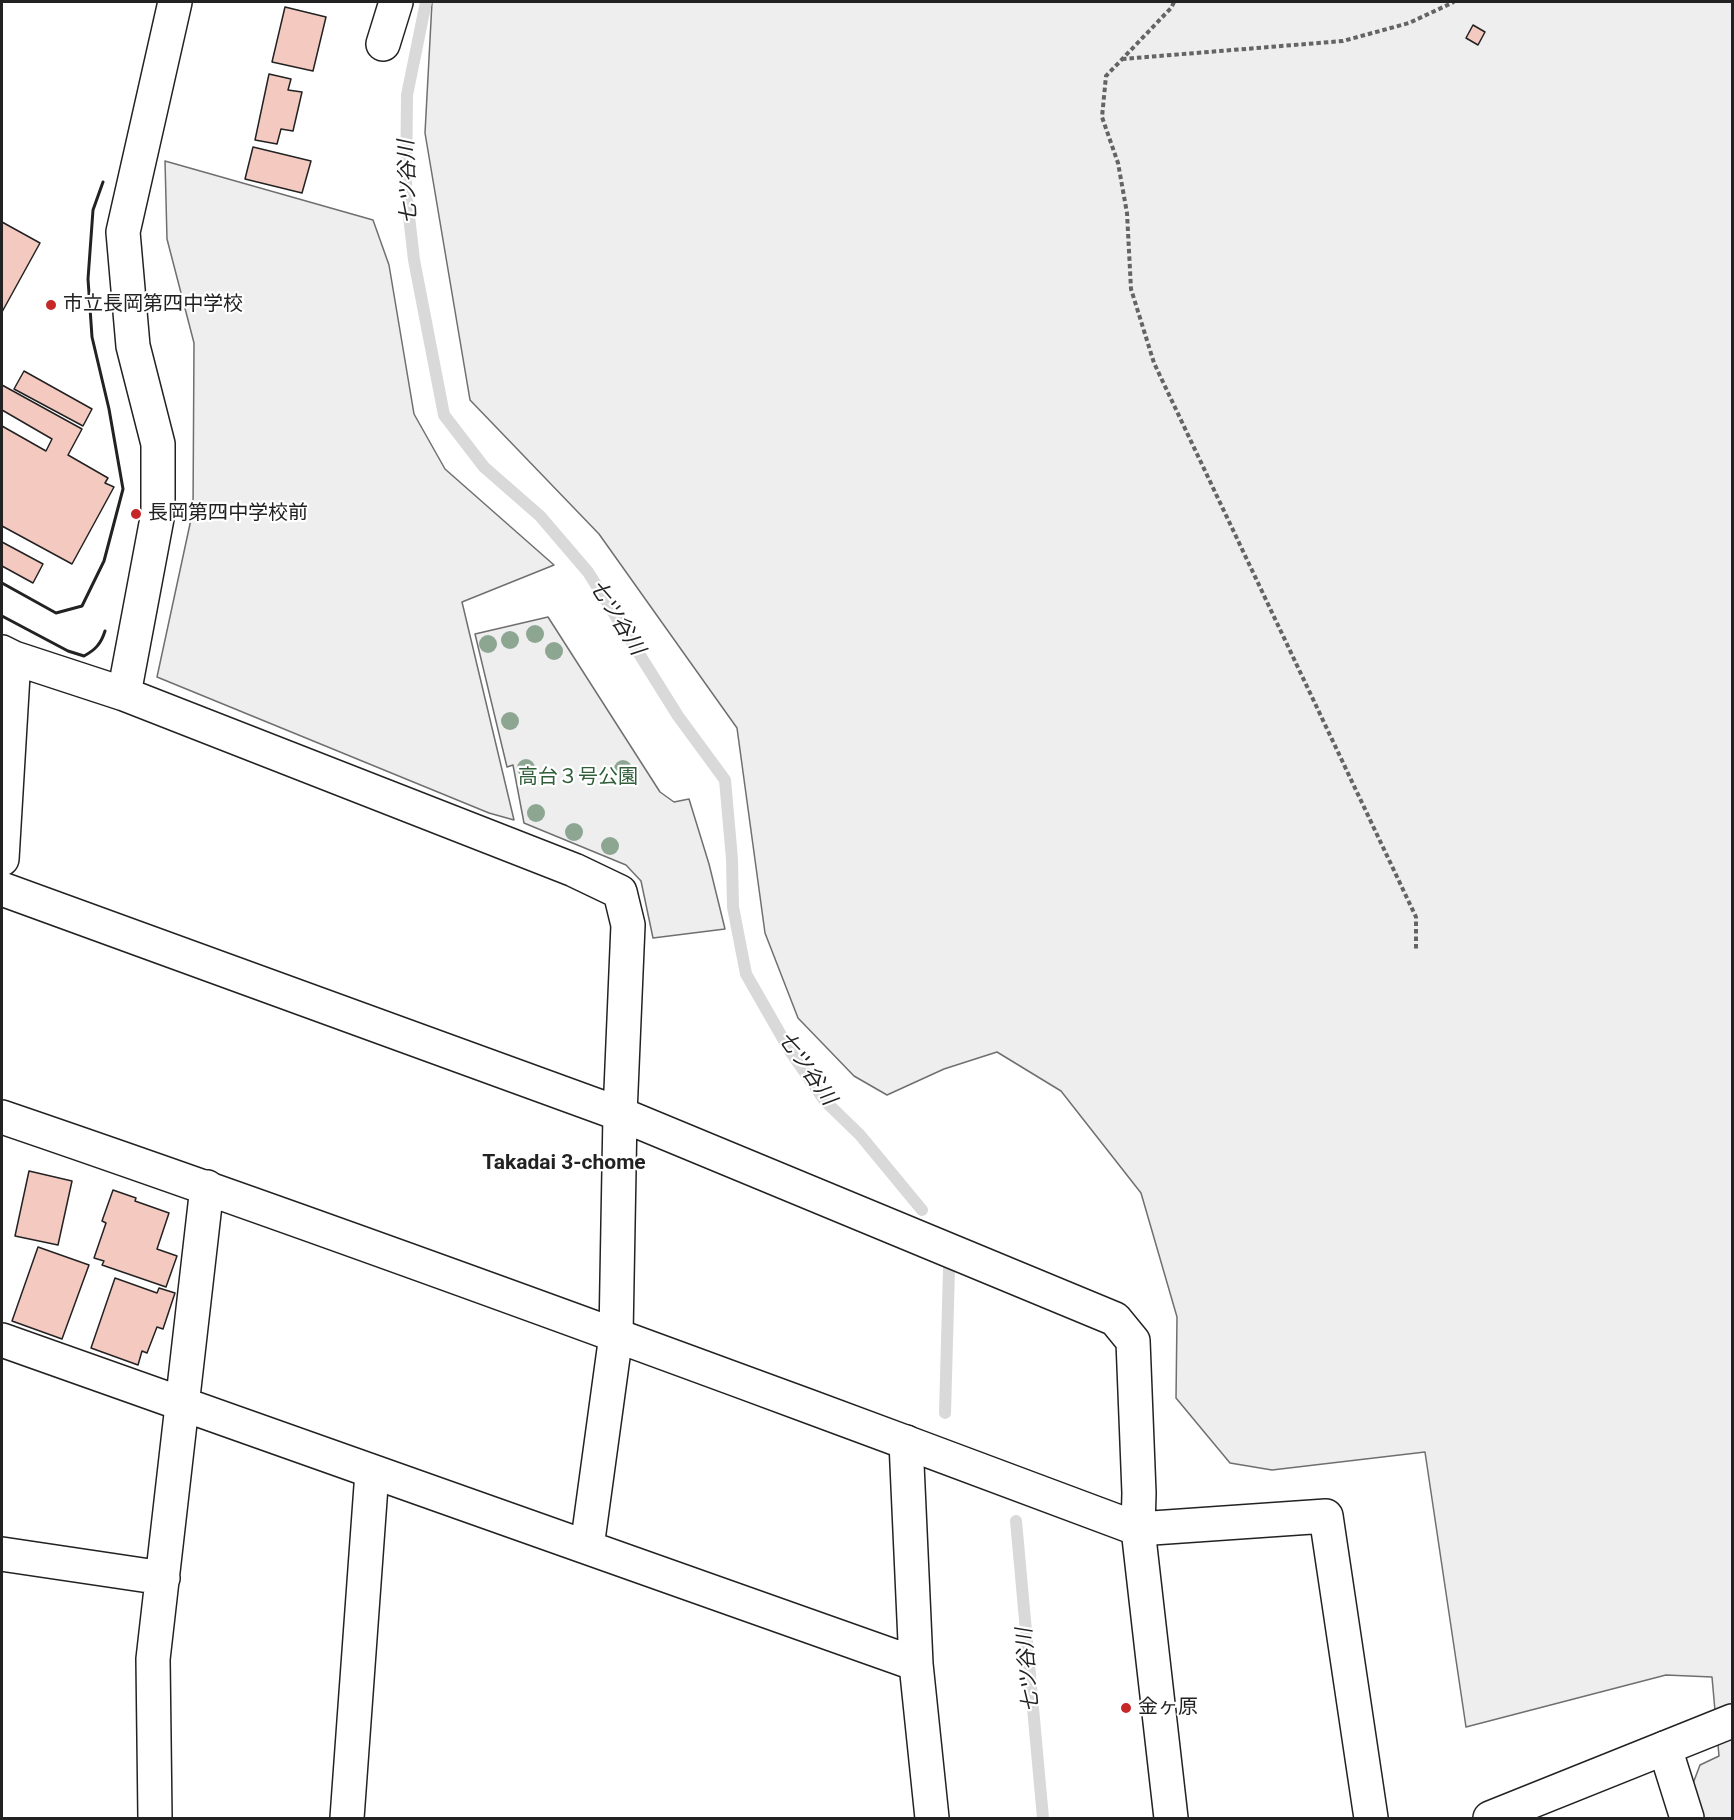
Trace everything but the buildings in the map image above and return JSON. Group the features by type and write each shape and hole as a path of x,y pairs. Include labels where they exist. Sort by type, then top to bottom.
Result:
{"street":[{"path":"124,694 158,513 158,444 133,346 123,232 175,2"},
{"path":"383,44 396,2"},
{"path":"2,859 8,655 124,694 574,870 620,892 628,925 620,1114 616,1335 587,1547"},
{"path":"2,889 620,1114 1115,1319 1133,1341 1139,1493 1138,1529 1171,1818"},
{"path":"2,1117 207,1187 616,1335 1138,1529 1326,1516 1371,1818"},
{"path":"155,1818 153,1659 207,1187"},
{"path":"2,1340 916,1664"},
{"path":"906,1442 916,1664 932,1818"},
{"path":"347,1818 372,1472"},
{"path":"2,1554 163,1578"},
{"path":"1490,1818 1732,1721"},
{"path":"1665,1748 1687,1818"}],"path":[{"path":"1174,2 1171,8 1106,76 1102,117 1118,163 1127,213 1131,289 1154,363 1416,917 1416,949"},
{"path":"1122,59 1342,41 1409,23 1454,2"}],"green space":[{"path":"432,2 1732,2 1732,1818 1702,1818 1692,1786 1700,1765 1719,1756 1712,1677 1666,1675 1466,1727 1425,1452 1272,1470 1230,1463 1176,1398 1177,1317 1141,1193 1061,1091 997,1052 944,1069 887,1095 854,1076 798,1018 765,933 737,728 599,534 470,400 425,133"},
{"path":"165,161 373,220 389,265 414,414 445,469 554,565 462,602 514,820 489,813 157,677 193,510 194,343 167,239"},
{"name":"高台３号公園","path":"548,617 660,792 674,802 689,799 709,864 725,929 653,938 641,881 626,865 524,823 513,765 507,767 475,634"}],"waterway":[{"name":"七ツ谷川","path":"426,2 407,95 406,190 414,260 444,415 484,467 540,516 588,572 678,716 725,780 732,859 733,907 746,974 790,1051 825,1101 860,1135 922,1210"},
{"name":"七ツ谷川","path":"945,1413 949,1269"},
{"name":"七ツ谷川","path":"1016,1521 1043,1818"}],"wall":[{"path":"2,583 56,613 82,606 104,561 123,489 109,409 92,337 88,279 93,210 103,182"},
{"path":"2,616 68,651 84,656 97,646 105,631"}],"place":[{"name":"市立長岡第四中学校","path":"51,305"},
{"name":"長岡第四中学校前","path":"136,514"},
{"name":"金ヶ原","path":"1126,1708"}],"district":[{"name":"Takadai 3-chome","path":"564,1164"}]}
